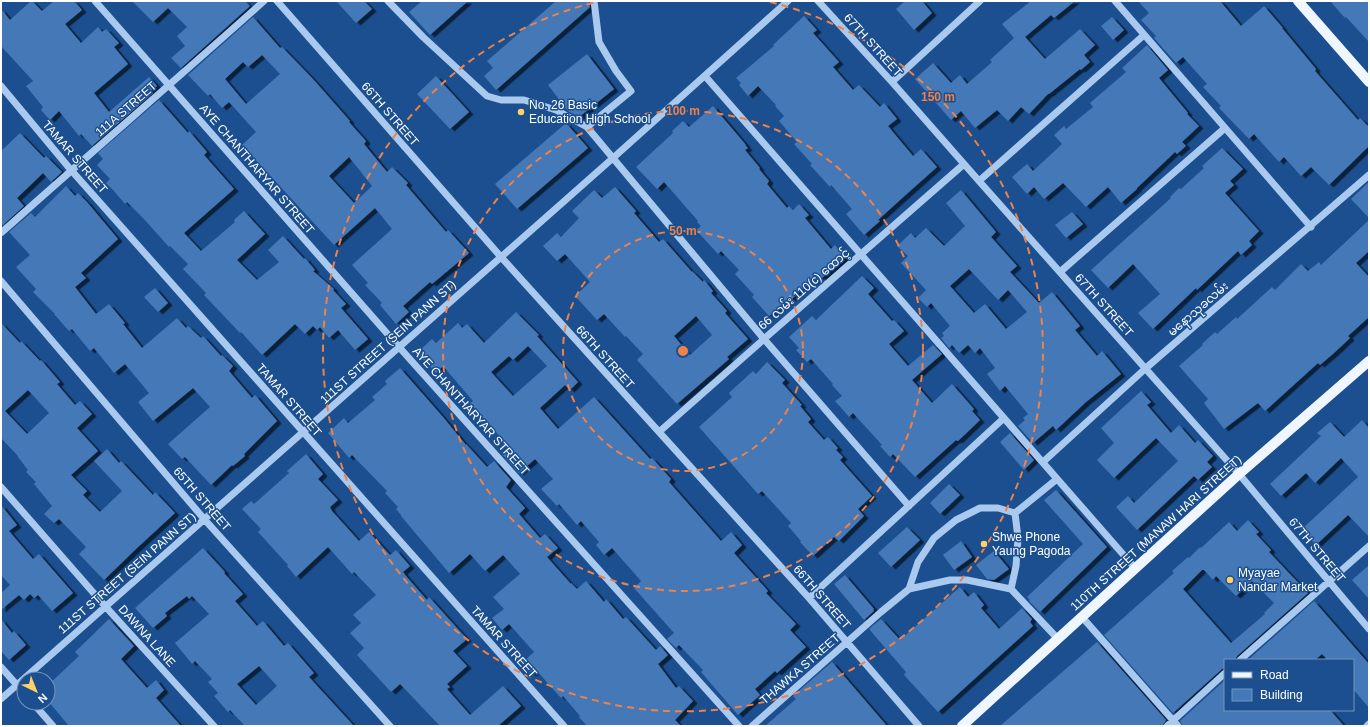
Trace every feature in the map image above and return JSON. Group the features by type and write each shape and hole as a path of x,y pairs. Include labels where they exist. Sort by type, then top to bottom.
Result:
{"main road":[{"path":"1298,1 1369,82"},
{"name":"110TH STREET (MANAW HARI STREET)","path":"962,726 1239,474 1369,361"}],"street":[{"name":"AYE CHANTHARYAR STREET","path":"95,1 399,347 739,726"},
{"name":"111A STREET","path":"1,233 264,1"},
{"name":"66TH STREET","path":"277,1 501,257 809,598 919,726"},
{"path":"388,1 487,96 501,100 524,100 556,110 587,127 764,338 909,506"},
{"path":"587,127 631,91 616,71 599,42 594,1"},
{"name":"111ST STREET (SEIN PANN ST)","path":"33,671 205,520 788,1"},
{"name":"67TH STREET","path":"818,1 1146,368 1239,474 1369,629"},
{"path":"892,82 980,1"},
{"path":"1115,1 1311,227"},
{"path":"979,182 1144,34"},
{"path":"705,76 1135,568"},
{"name":"TAMAR STREET","path":"1,86 71,170 564,726"},
{"path":"1060,272 1225,128"},
{"name":"66 လမ်း 110(c) ထောင့်","path":"659,432 764,338 964,164"},
{"name":"မနောသုခလမ်း","path":"1043,462 1146,368 1311,227 1369,175"},
{"name":"65TH STREET","path":"1,282 205,520 390,726"},
{"path":"809,598 1004,418"},
{"path":"1015,513 1057,479"},
{"name":"DAWNA LANE","path":"1,487 105,606 214,726"},
{"path":"909,589 918,562 934,538 956,520 980,508 998,508 1015,513"},
{"path":"1011,589 1016,566 1018,538 1015,513"},
{"path":"1241,659 1369,546"},
{"path":"909,589 950,580 967,580 1011,589 1058,639"},
{"name":"THAWKA STREET","path":"752,726 909,589"},
{"path":"1082,617 1178,726"},
{"path":"1,667 16,684"},
{"path":"1167,726 1224,674"},
{"name":"111ST STREET (SEIN PANN ST)","path":"1,699 16,686"},
{"path":"40,711 53,726"}],"building":[{"path":"31,1 42,11 54,1 74,1 82,10 65,24 81,43 98,27 102,32 106,29 119,43 114,47 128,64 94,93 109,112 149,77 157,86 151,91 153,93 92,146 81,134 79,136 59,111 50,120 41,110 43,107 26,86 33,81 1,46 1,9 10,20"},
{"path":"132,1 245,1 250,6 181,68 171,58 185,46 177,36 187,27 168,8 153,22"},
{"path":"336,1 364,1 372,9 356,23"},
{"path":"422,1 468,1 430,35 409,12"},
{"path":"556,1 589,1 590,7 496,90 484,76 493,68 487,61"},
{"path":"905,1 922,1 932,13 914,30 896,9"},
{"path":"1031,1 1075,1 1054,18 1051,15 1025,37 1045,59 1080,29 1095,45 1084,55 1090,62 1048,94 1029,114 1021,107 1008,121 997,110 975,128 961,111 951,120 915,79 933,63 951,83 960,75 967,84 992,62 990,60 1014,38 1002,24"},
{"path":"1138,1 1220,1 1241,26 1264,6 1316,69 1315,71 1358,120 1360,118 1369,127 1369,146 1329,185 1311,167 1301,176 1284,157 1279,162 1254,134 1249,139 1219,108 1221,106 1203,87 1207,84 1183,57 1176,63 1154,38 1156,36 1141,20 1149,13"},
{"path":"1330,1 1369,1 1369,42 1346,17 1345,18"},
{"path":"804,16 817,30 813,33 839,62 833,67 853,90 859,85 880,107 884,103 897,119 888,126 913,156 921,149 937,167 878,220 880,221 864,235 846,214 852,209 831,185 830,187 810,165 812,164 794,144 797,142 779,121 784,116 775,106 776,105 758,86 748,96 739,85 741,83 736,78 774,46 773,45"},
{"path":"253,17 280,48 282,47 313,79 350,121 349,122 366,141 364,144 387,172 392,167 408,183 406,185 446,232 448,230 469,253 432,284 430,282 403,306 409,312 396,324 380,305 382,303 365,285 368,283 352,265 392,229 375,208 334,245 242,145 256,132 229,102 222,108 210,94 208,96 188,75","holes":["262,55 280,74 246,104 225,79 243,62 248,67","349,157 372,186 354,203 329,176"]},
{"path":"1112,17 1124,30 1113,40 1101,26"},
{"path":"1147,45 1168,70 1159,78 1188,113 1187,114 1199,126 1182,142 1186,146 1177,154 1175,152 1121,203 1108,187 1086,207 1063,183 1044,199 1034,187 1027,194 1012,177 1027,164 1033,171 1062,144 1054,135 1064,126 1066,129 1093,107 1090,103 1126,72 1122,68"},
{"path":"587,54 614,89 579,117 568,111 548,85"},
{"path":"436,76 469,112 450,129 417,94"},
{"path":"159,100 207,152 204,155 234,189 184,233 201,251 235,222 234,220 244,211 265,234 237,260 257,280 279,262 268,250 283,236 304,259 305,258 315,270 313,271 334,289 333,290 346,304 341,308 368,339 355,350 338,330 329,338 320,327 317,330 313,326 305,334 295,324 262,355 204,295 206,293 183,269 188,264 170,246 169,247 127,202 125,204 106,183 110,179 97,165 103,159 98,153"},
{"path":"713,106 746,145 748,148 745,150 769,181 767,184 787,208 789,206 793,210 799,204 809,215 805,218 831,249 835,245 845,258 822,278 820,276 811,284 810,282 792,299 790,297 769,316 752,297 754,295 735,274 739,270 721,251 718,254 696,230 701,226 697,222 698,221 664,182 657,189 636,167 673,133 672,131 683,121 689,127"},
{"path":"566,123 588,148 517,209 495,184"},
{"path":"20,133 44,158 46,156 62,172 51,182 43,173 17,198 24,206 3,225 1,223 1,151"},
{"path":"1222,148 1243,169 1230,181 1234,185 1225,193 1259,231 1249,241 1252,245 1241,255 1238,251 1153,329 1138,313 1160,294 1133,264 1108,288 1091,270 1171,198 1170,197 1179,188 1181,189 1204,168 1202,166"},
{"path":"1369,182 1369,218 1351,199"},
{"path":"66,186 75,196 78,193 87,202 118,239 81,273 86,278 75,287 96,314 109,304 125,323 123,324 142,348 177,318 186,328 188,326 201,338 203,336 221,356 222,355 233,366 229,371 252,398 255,395 277,421 244,454 245,456 233,466 232,465 211,485 185,457 182,459 168,444 210,407 193,388 153,421 138,402 149,393 125,364 114,373 94,348 90,351 72,329 69,331 55,314 33,292 36,289 16,267 30,255 9,232 31,213 35,217"},
{"path":"615,187 636,211 634,213 659,242 663,239 692,272 703,282 704,280 713,291 711,293 727,311 725,313 748,339 727,357 729,359 677,404 637,360 643,354 626,336 625,337 604,314 597,320 575,296 590,282 565,254 557,261 543,246 557,233 561,237 579,218 572,211 594,190 602,198","holes":["696,316 712,335 690,355 674,336"]},
{"path":"961,190 996,232 991,237 1017,266 1010,272 1039,303 1052,292 1080,326 1075,330 1097,356 1102,351 1121,374 1086,402 1056,430 1053,426 1033,443 1018,426 1025,420 1023,418 1028,414 1005,386 1000,391 987,374 995,368 980,348 975,353 968,345 959,353 952,345 949,348 941,338 944,336 942,333 950,326 931,303 927,307 918,298 926,290 901,263 908,256 897,246 911,233 915,238 926,228 944,246 965,226 946,203","holes":["969,269 998,300 1008,290 1027,312 1006,329 985,304 974,313 950,286"]},
{"path":"1072,212 1083,224 1066,238 1055,225"},
{"path":"1369,220 1369,251 1356,263 1369,277 1369,317 1348,336 1350,338 1334,353 1320,365 1318,363 1265,411 1258,403 1224,429 1204,403 1208,399 1179,366 1203,345 1202,344 1215,332 1217,334 1236,317 1237,319 1272,287 1275,290 1301,264 1308,271 1319,262 1321,265"},
{"path":"862,276 874,288 868,294 892,321 894,320 904,331 889,344 908,366 933,345 942,354 912,380 932,403 952,384 974,409 972,411 980,420 958,441 956,440 915,477 893,454 890,457 880,446 882,445 853,413 849,417 835,401 842,396 832,385 833,384 811,359 807,362 796,350 799,348 789,337 812,316 816,320"},
{"path":"155,288 168,303 158,312 144,297"},
{"path":"516,312 539,335 537,336 578,382 570,390 565,385 540,408 558,429 594,397 650,459 652,458 671,479 669,482 721,541 731,532 742,545 734,553 768,591 766,593 796,624 790,630 806,647 777,673 775,671 755,689 760,695 738,715 701,672 703,670 679,645 676,648 667,639 674,633 634,588 641,581 612,548 604,555 596,545 599,542 581,521 577,525 559,504 557,506 541,489 553,479 535,459 519,473 502,454 508,448 504,443 505,442 470,403 473,401 443,366 436,373 417,353 432,339 436,343 458,323 462,328 467,324 484,343","holes":["528,346 547,366 513,396 491,372 509,356 513,360"]},
{"path":"1,323 20,343 21,341 40,361 41,360 60,382 57,384 75,405 80,401 92,414 77,428 98,451 71,475 87,491 83,495 100,512 122,491 94,461 107,449 119,463 121,461 153,495 155,492 175,513 104,580 79,554 86,547 59,519 54,523 44,514 52,506 34,484 36,482 26,472 28,470 18,456 1,438","holes":["28,390 49,413 27,434 5,411"]},
{"path":"767,362 785,380 782,383 802,405 800,406 811,419 808,422 824,440 828,437 838,448 836,450 843,457 840,460 872,496 858,509 864,516 839,541 834,537 813,556 788,526 791,523 762,491 758,494 699,427 732,397 729,393 731,391 753,371 756,374"},
{"path":"400,368 466,445 487,467 494,461 511,480 506,487 525,508 519,514 540,538 545,534 558,548 547,557 571,584 577,589 586,581 604,602 606,599 623,619 626,617 656,650 660,646 668,655 658,664 676,688 679,686 693,701 675,720 681,726 587,726 563,696 561,698 536,670 532,674 522,663 534,652 509,624 502,630 492,618 504,609 493,597 520,574 503,555 485,571 470,554 449,573 401,516 396,509 398,507 385,493 387,491 352,455 349,458 328,433 344,418 348,423 375,400 372,397 387,384 385,381"},
{"path":"1141,391 1151,402 1147,405 1171,433 1179,425 1195,443 1198,440 1213,456 1207,462 1212,467 1198,480 1194,476 1137,530 1116,507 1128,496 1134,503 1178,461 1156,438 1114,478 1097,460 1114,443 1101,428"},
{"path":"1362,420 1369,428 1369,537 1348,515 1316,545 1301,530 1358,477 1341,458 1315,483 1306,473 1281,496 1270,484 1321,436 1317,433 1330,422 1344,437"},
{"path":"1010,433 1034,460 1024,470 1000,442"},
{"path":"306,454 323,474 318,479 338,500 330,507 332,511 359,541 369,532 390,555 396,550 410,566 403,572 406,576 427,600 429,597 467,639 453,651 467,666 447,684 450,687 447,689 470,715 503,686 521,706 498,726 440,726 400,684 391,692 357,655 364,648 350,633 361,623 353,615 376,595 354,572 352,574 328,547 296,577 287,566 288,565 258,532 261,529 242,509 251,501 254,504 289,473 287,471"},
{"path":"949,484 960,495 940,514 930,503"},
{"path":"1056,490 1107,547 1040,612 1027,597 1083,544 1044,500"},
{"path":"1,505 17,525 9,531 33,559 39,554 73,593 52,611 38,595 34,598 30,594 24,600 19,595 1,610 1,593 10,585 1,575"},
{"path":"1248,520 1259,532 1256,534 1271,550 1269,552 1308,593 1237,656 1236,659 1224,659 1224,668 1173,713 1104,635 1174,573 1172,571 1200,547 1201,548 1229,522 1237,531","holes":["1202,570 1204,570 1213,580 1216,576 1236,596 1252,581 1274,603 1264,613 1265,614 1231,643 1183,589"]},
{"path":"907,527 920,540 891,567 878,553"},
{"path":"961,541 972,557 954,570 943,555"},
{"path":"203,548 243,594 235,601 257,626 263,621 284,646 288,643 314,673 309,677 354,726 245,726 230,710 228,712 214,696 218,693 208,682 212,679 195,661 192,664 175,643 209,614 192,596 189,599 187,596 165,613 167,616 153,628 135,608","holes":["259,666 277,686 256,705 237,684"]},
{"path":"994,551 1009,569 994,580 987,579 976,565"},
{"path":"1369,565 1369,599 1352,580"},
{"path":"845,575 874,609 874,611 864,620 834,584"},
{"path":"960,587 968,597 974,592 984,605 981,608 999,629 1022,608 1032,619 1030,622 1033,626 938,712 904,675 906,672 869,629 881,619 900,640"},
{"path":"1314,601 1369,664 1369,708 1354,690 1354,659 1327,659 1322,654 1316,659 1249,659"},
{"path":"1,619 12,633 14,631 26,645 9,660 1,651"},
{"path":"109,619 134,646 121,659 147,688 156,680 164,690 156,698 181,726 69,726 56,711 56,678 79,656 75,652"},
{"path":"1097,642 1166,720 1162,726 1000,726"},
{"path":"832,662 887,726 765,726 796,699 793,696"},
{"path":"1224,681 1224,711 1331,711 1344,726 1183,726 1180,721"}],"place":[{"name":"No. 26 Basic Education High School","path":"521,112"},
{"name":"Shwe Phone Yaung Pagoda","path":"984,544"},
{"name":"Myayae Nandar Market","path":"1230,580"}]}
